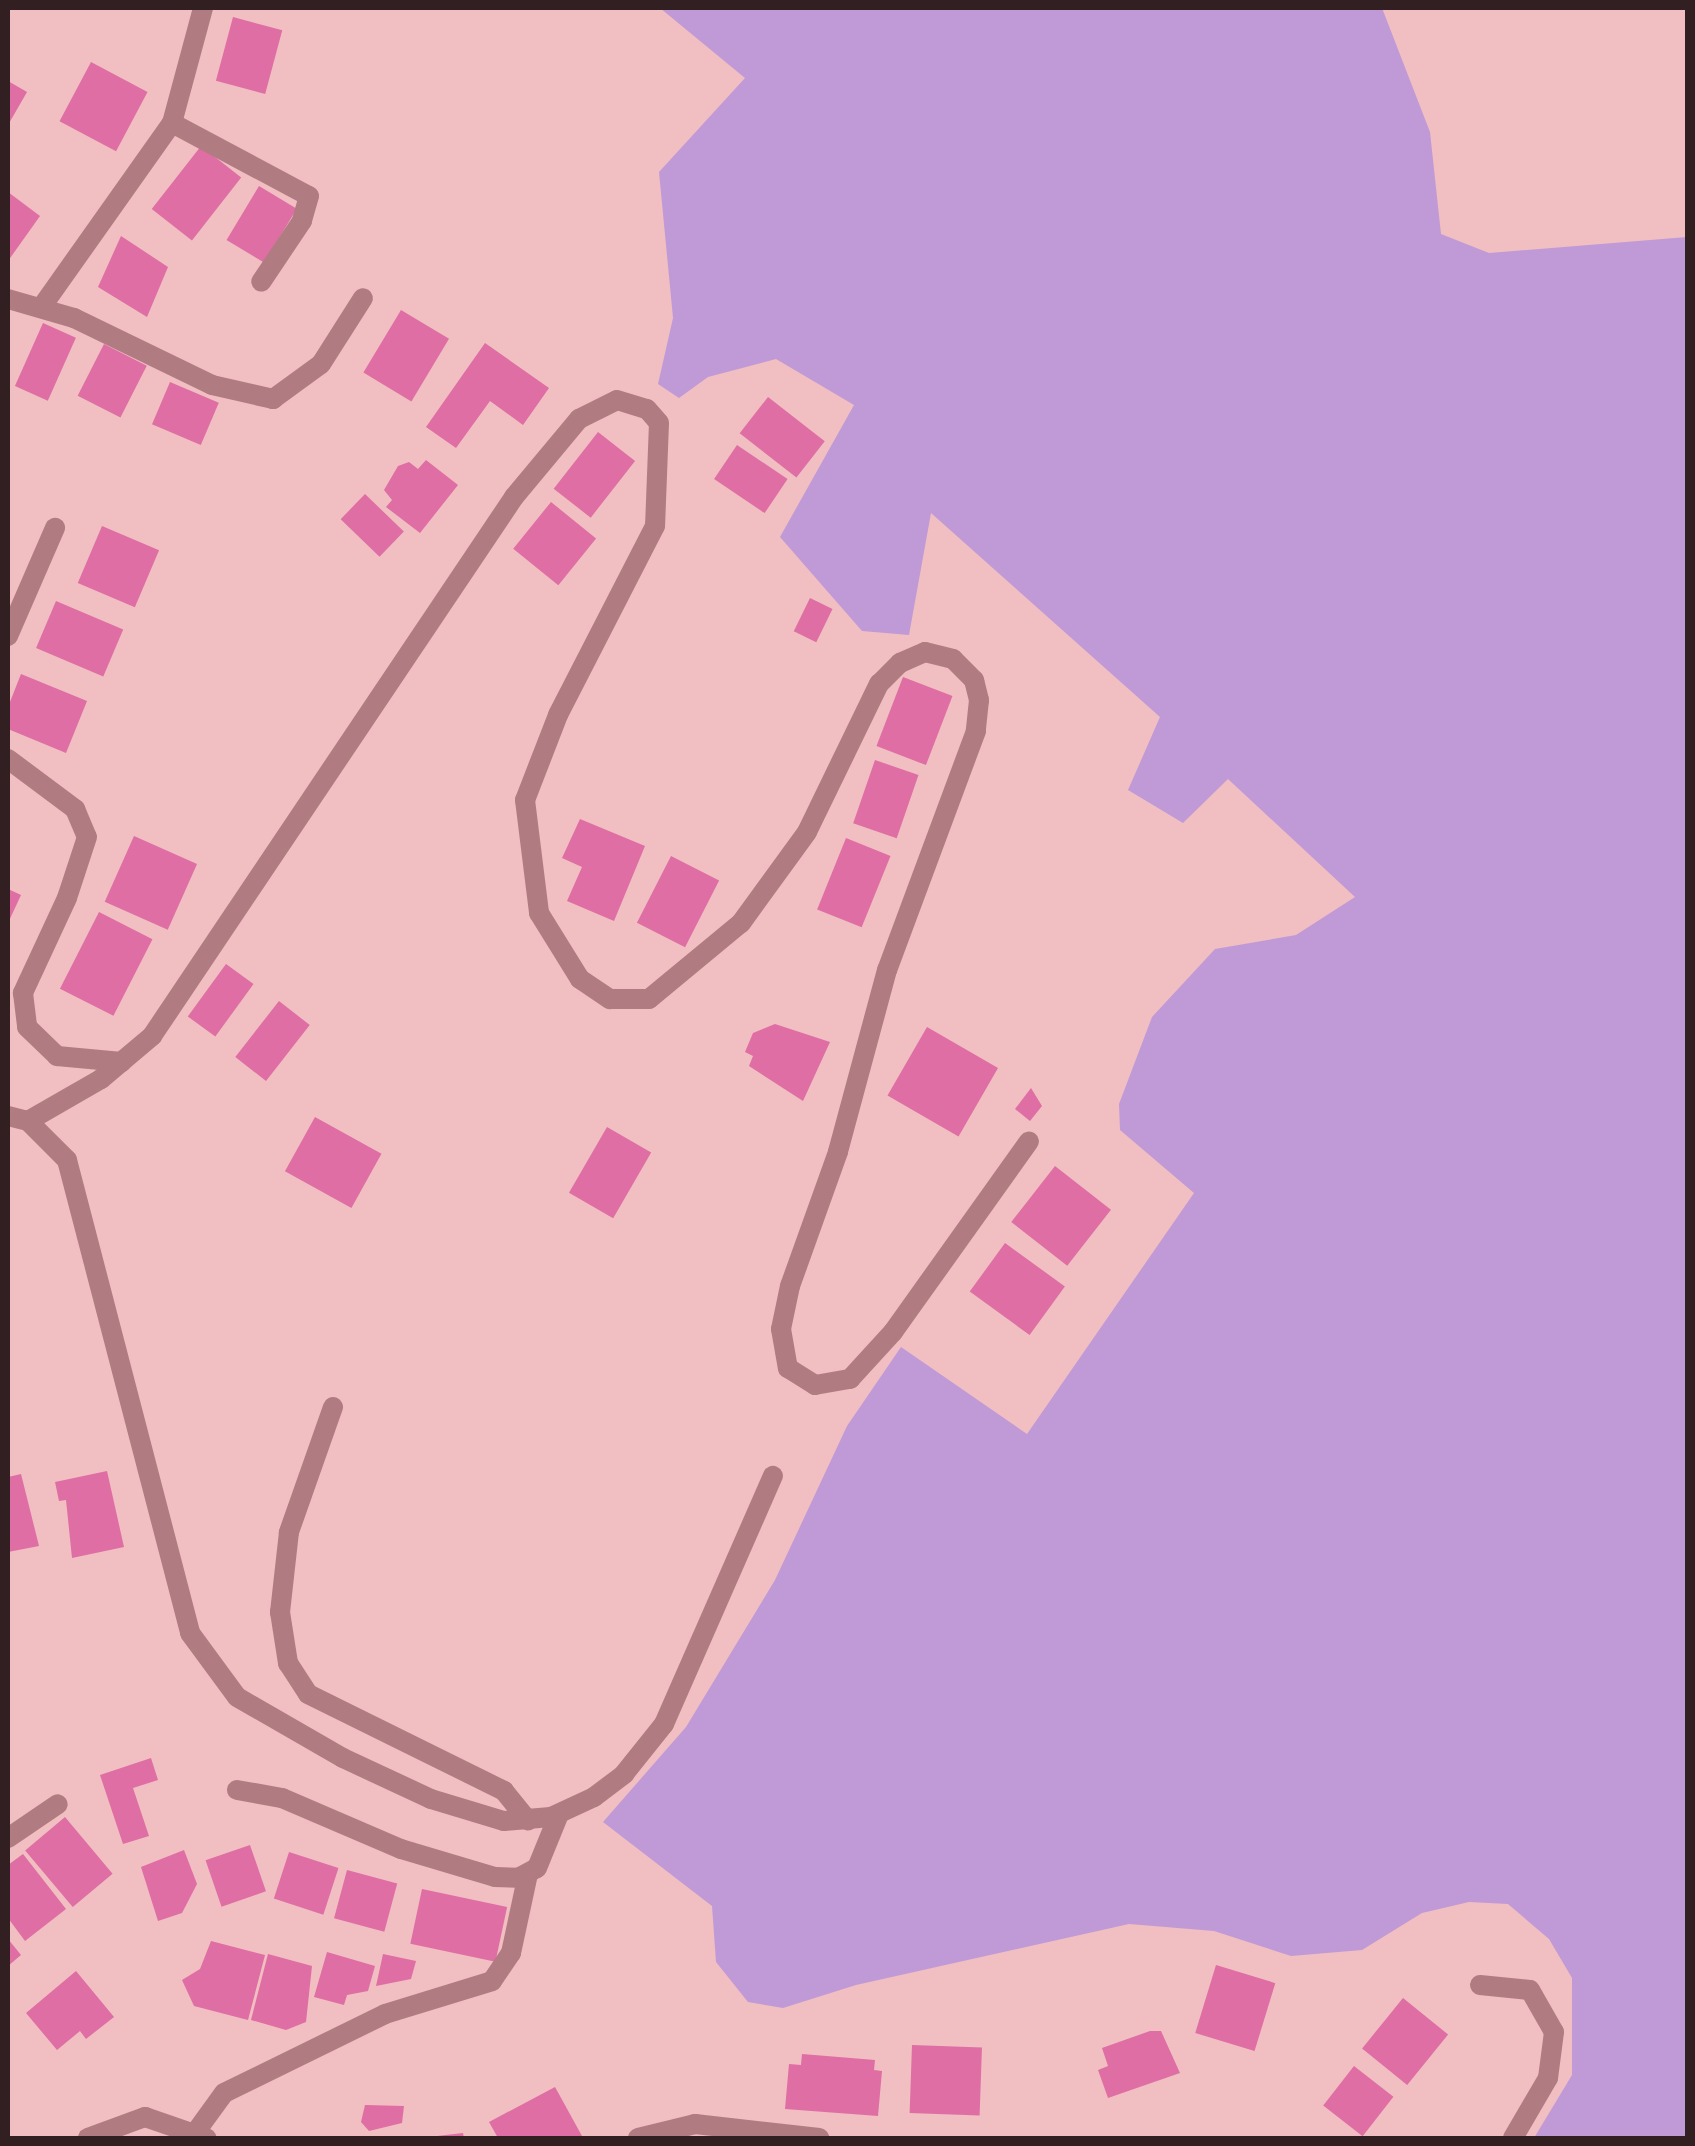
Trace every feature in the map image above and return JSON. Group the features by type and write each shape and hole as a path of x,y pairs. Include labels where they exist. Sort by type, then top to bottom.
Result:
{"street":[{"path":"43,305 172,123 203,8"},
{"path":"172,123 309,196 302,221 261,282"},
{"path":"8,299 43,305 212,384 272,399 321,364 363,298"},
{"path":"772,1476 664,1724 624,1774 559,1814 528,1821 504,1821 431,1798 343,1758 262,1715 211,1665 176,1596 67,1160 18,1119 122,1062 152,1036 514,498 579,419 624,400 647,409 659,424 656,526 558,716 526,800 540,913 580,979 610,999 648,999 741,923 807,832 879,684 900,663 925,652 953,660 974,680 979,700 976,731 876,1003 843,1138 790,1286 781,1329 788,1368 815,1385 850,1379 893,1332 1028,1141"},
{"path":"8,636 55,528"},
{"path":"8,759 75,809 87,837 67,898 23,993 26,1028 58,1056 122,1062"},
{"path":"333,1407 290,1532 280,1612 288,1663 308,1694 504,1791 528,1821"},
{"path":"237,1790 282,1798 476,1874 528,1874"},
{"path":"8,1838 58,1804"},
{"path":"88,2138 145,2117 200,2136 224,2093 386,2014 492,1982 512,1953 528,1874 545,1852 559,1814"},
{"path":"1480,1985 1530,1990 1554,2032 1548,2078 1513,2138"},
{"path":"638,2138 695,2124 819,2138"}],"shaded area":[{"path":"660,8 1382,8 1430,132 1441,234 1489,253 1687,237 1687,2138 1534,2138 1572,2075 1572,1978 1549,1939 1508,1904 1469,1902 1422,1913 1362,1950 1291,1956 1214,1931 1129,1924 856,1985 783,2008 748,2002 716,1962 712,1906 603,1822 686,1727 775,1580 847,1426 901,1347 1027,1434 1194,1193 1120,1130 1119,1104 1152,1017 1215,949 1296,935 1355,897 1228,779 1183,823 1128,790 1160,717 931,513 909,635 862,631 780,537 854,405 776,359 708,377 679,398 658,384 673,318 659,172 745,78"}],"building":[{"path":"233,17 282,30 265,94 216,81"},
{"path":"91,62 148,92 116,151 60,121"},
{"path":"8,81 27,92 8,125"},
{"path":"201,146 241,177 192,240 152,209"},
{"path":"259,186 297,209 264,263 227,240"},
{"path":"8,192 40,216 8,261"},
{"path":"121,236 168,267 147,317 98,287"},
{"path":"401,310 449,339 411,401 363,373"},
{"path":"43,323 76,338 48,401 15,386"},
{"path":"485,343 549,388 523,425 490,401 456,448 426,427"},
{"path":"104,344 147,366 120,417 78,396"},
{"path":"170,382 219,403 201,445 152,424"},
{"path":"768,397 825,441 796,478 740,433"},
{"path":"598,432 635,461 591,518 554,489"},
{"path":"737,445 788,479 765,513 714,479"},
{"path":"426,460 458,485 420,533 386,507 392,500 384,490 398,466 409,462 418,469"},
{"path":"365,494 404,532 380,557 341,519"},
{"path":"551,502 596,539 558,585 513,549"},
{"path":"102,526 159,550 135,607 78,583"},
{"path":"810,598 832,609 816,642 794,631"},
{"path":"56,601 123,630 103,676 36,648"},
{"path":"21,674 87,701 66,753 8,729 8,707"},
{"path":"903,677 952,696 926,765 876,746"},
{"path":"875,760 918,775 897,838 853,823"},
{"path":"580,819 645,846 614,921 567,901 582,867 562,858"},
{"path":"134,836 197,864 168,930 105,902"},
{"path":"846,838 891,856 862,927 817,909"},
{"path":"671,856 719,881 685,947 637,923"},
{"path":"8,889 21,895 8,923"},
{"path":"99,912 152,939 113,1016 60,989"},
{"path":"226,964 254,984 215,1037 188,1017"},
{"path":"279,1001 310,1025 266,1081 235,1057"},
{"path":"775,1024 830,1042 803,1101 749,1066 753,1056 745,1052 753,1033"},
{"path":"927,1027 998,1068 959,1136 888,1095"},
{"path":"1031,1088 1042,1106 1030,1121 1015,1109"},
{"path":"315,1117 381,1154 351,1208 285,1171"},
{"path":"607,1127 651,1152 613,1218 569,1193"},
{"path":"1055,1166 1111,1210 1067,1266 1011,1222"},
{"path":"1005,1243 1065,1286 1030,1335 970,1292"},
{"path":"107,1471 124,1547 72,1558 66,1500 59,1501 55,1482"},
{"path":"21,1474 39,1546 8,1552 8,1477"},
{"path":"151,1758 158,1780 133,1788 149,1836 123,1844 100,1775"},
{"path":"65,1817 113,1874 73,1907 25,1850"},
{"path":"250,1845 266,1891 222,1907 206,1860"},
{"path":"184,1850 197,1884 182,1913 158,1921 141,1867"},
{"path":"289,1852 338,1868 323,1915 274,1899"},
{"path":"23,1854 66,1909 25,1941 8,1918 8,1865"},
{"path":"347,1870 397,1883 384,1932 334,1918"},
{"path":"422,1889 507,1907 495,1962 410,1944"},
{"path":"8,1939 21,1955 8,1966"},
{"path":"211,1941 265,1955 248,2020 194,2006 182,1980 200,1969"},
{"path":"327,1952 375,1966 368,1991 347,1995 344,2005 314,1997"},
{"path":"268,1954 312,1966 306,2022 286,2030 251,2020"},
{"path":"383,1954 416,1961 411,1979 376,1986"},
{"path":"1216,1965 1275,1983 1255,2051 1195,2033"},
{"path":"76,1971 114,2017 86,2039 80,2031 57,2050 26,2013"},
{"path":"1403,1998 1448,2035 1407,2085 1362,2049"},
{"path":"1150,2031 1161,2031 1180,2073 1108,2098 1098,2070 1108,2066 1102,2048"},
{"path":"912,2045 982,2047 980,2115 910,2113"},
{"path":"802,2054 875,2060 874,2070 882,2071 878,2116 785,2109 789,2064 801,2065"},
{"path":"1354,2066 1393,2097 1363,2136 1323,2105"},
{"path":"555,2087 582,2136 498,2138 489,2122"},
{"path":"365,2105 404,2106 402,2123 369,2131 361,2122"},
{"path":"463,2133 464,2138 437,2138 437,2136"}]}
